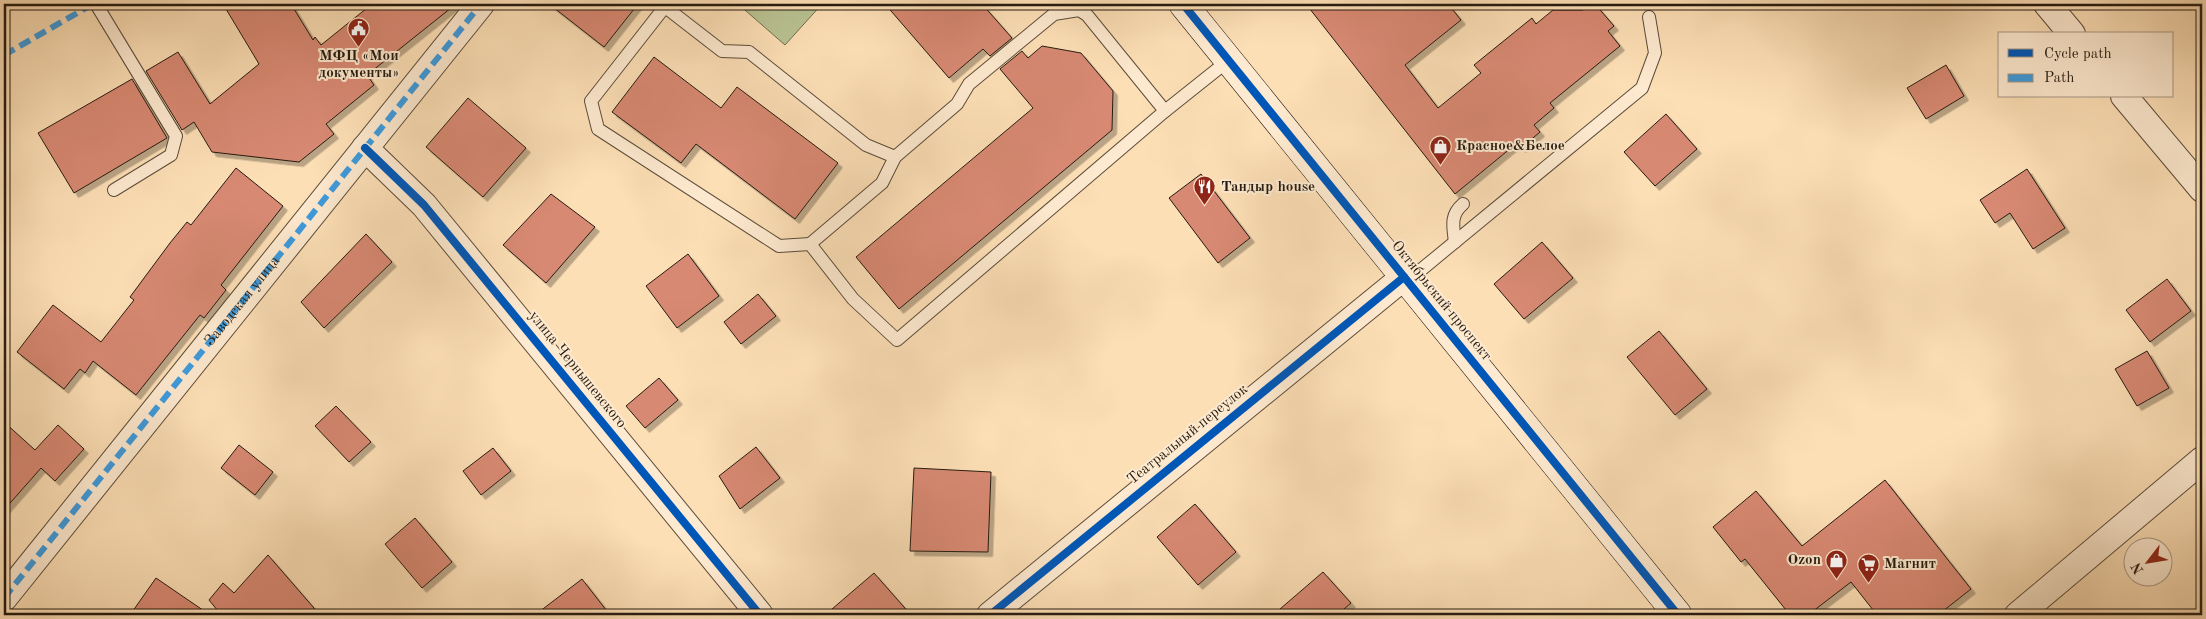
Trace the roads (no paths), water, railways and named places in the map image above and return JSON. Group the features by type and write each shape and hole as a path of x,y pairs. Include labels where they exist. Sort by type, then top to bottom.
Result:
{"street":[{"name":"Заводская улица","path":"4,598 481,4"},
{"name":"Октябрьский проспект","path":"1183,4 1678,615"},
{"path":"2047,4 2070,32"},
{"path":"2126,98 2202,190"},
{"name":"улица Чернышевского","path":"365,148 424,205 760,615"},
{"name":"Театральный переулок","path":"990,615 1404,276"},
{"path":"2018,615 2202,460"}],"lane":[{"path":"96,4 176,136 171,155 114,190"},
{"path":"895,157 866,145 748,52 722,51 666,5 591,101 598,130 779,246 810,244 882,183 895,157 957,104 969,84 1054,14 1079,10 1087,15 1165,111"},
{"path":"1404,276 1422,269 1642,88 1655,53 1649,17"},
{"path":"810,244 853,299 897,340 1165,111 1228,60"},
{"path":"1455,242 1452,220 1456,210 1463,204"}],"place":[{"name":"МФЦ «Мои документы»","path":"359,47"},
{"name":"Красное&Белое","path":"1440,165"},
{"name":"Тандыр house","path":"1205,206"},
{"name":"Ozon","path":"1837,579"},
{"name":"Магнит","path":"1868,583"}]}
